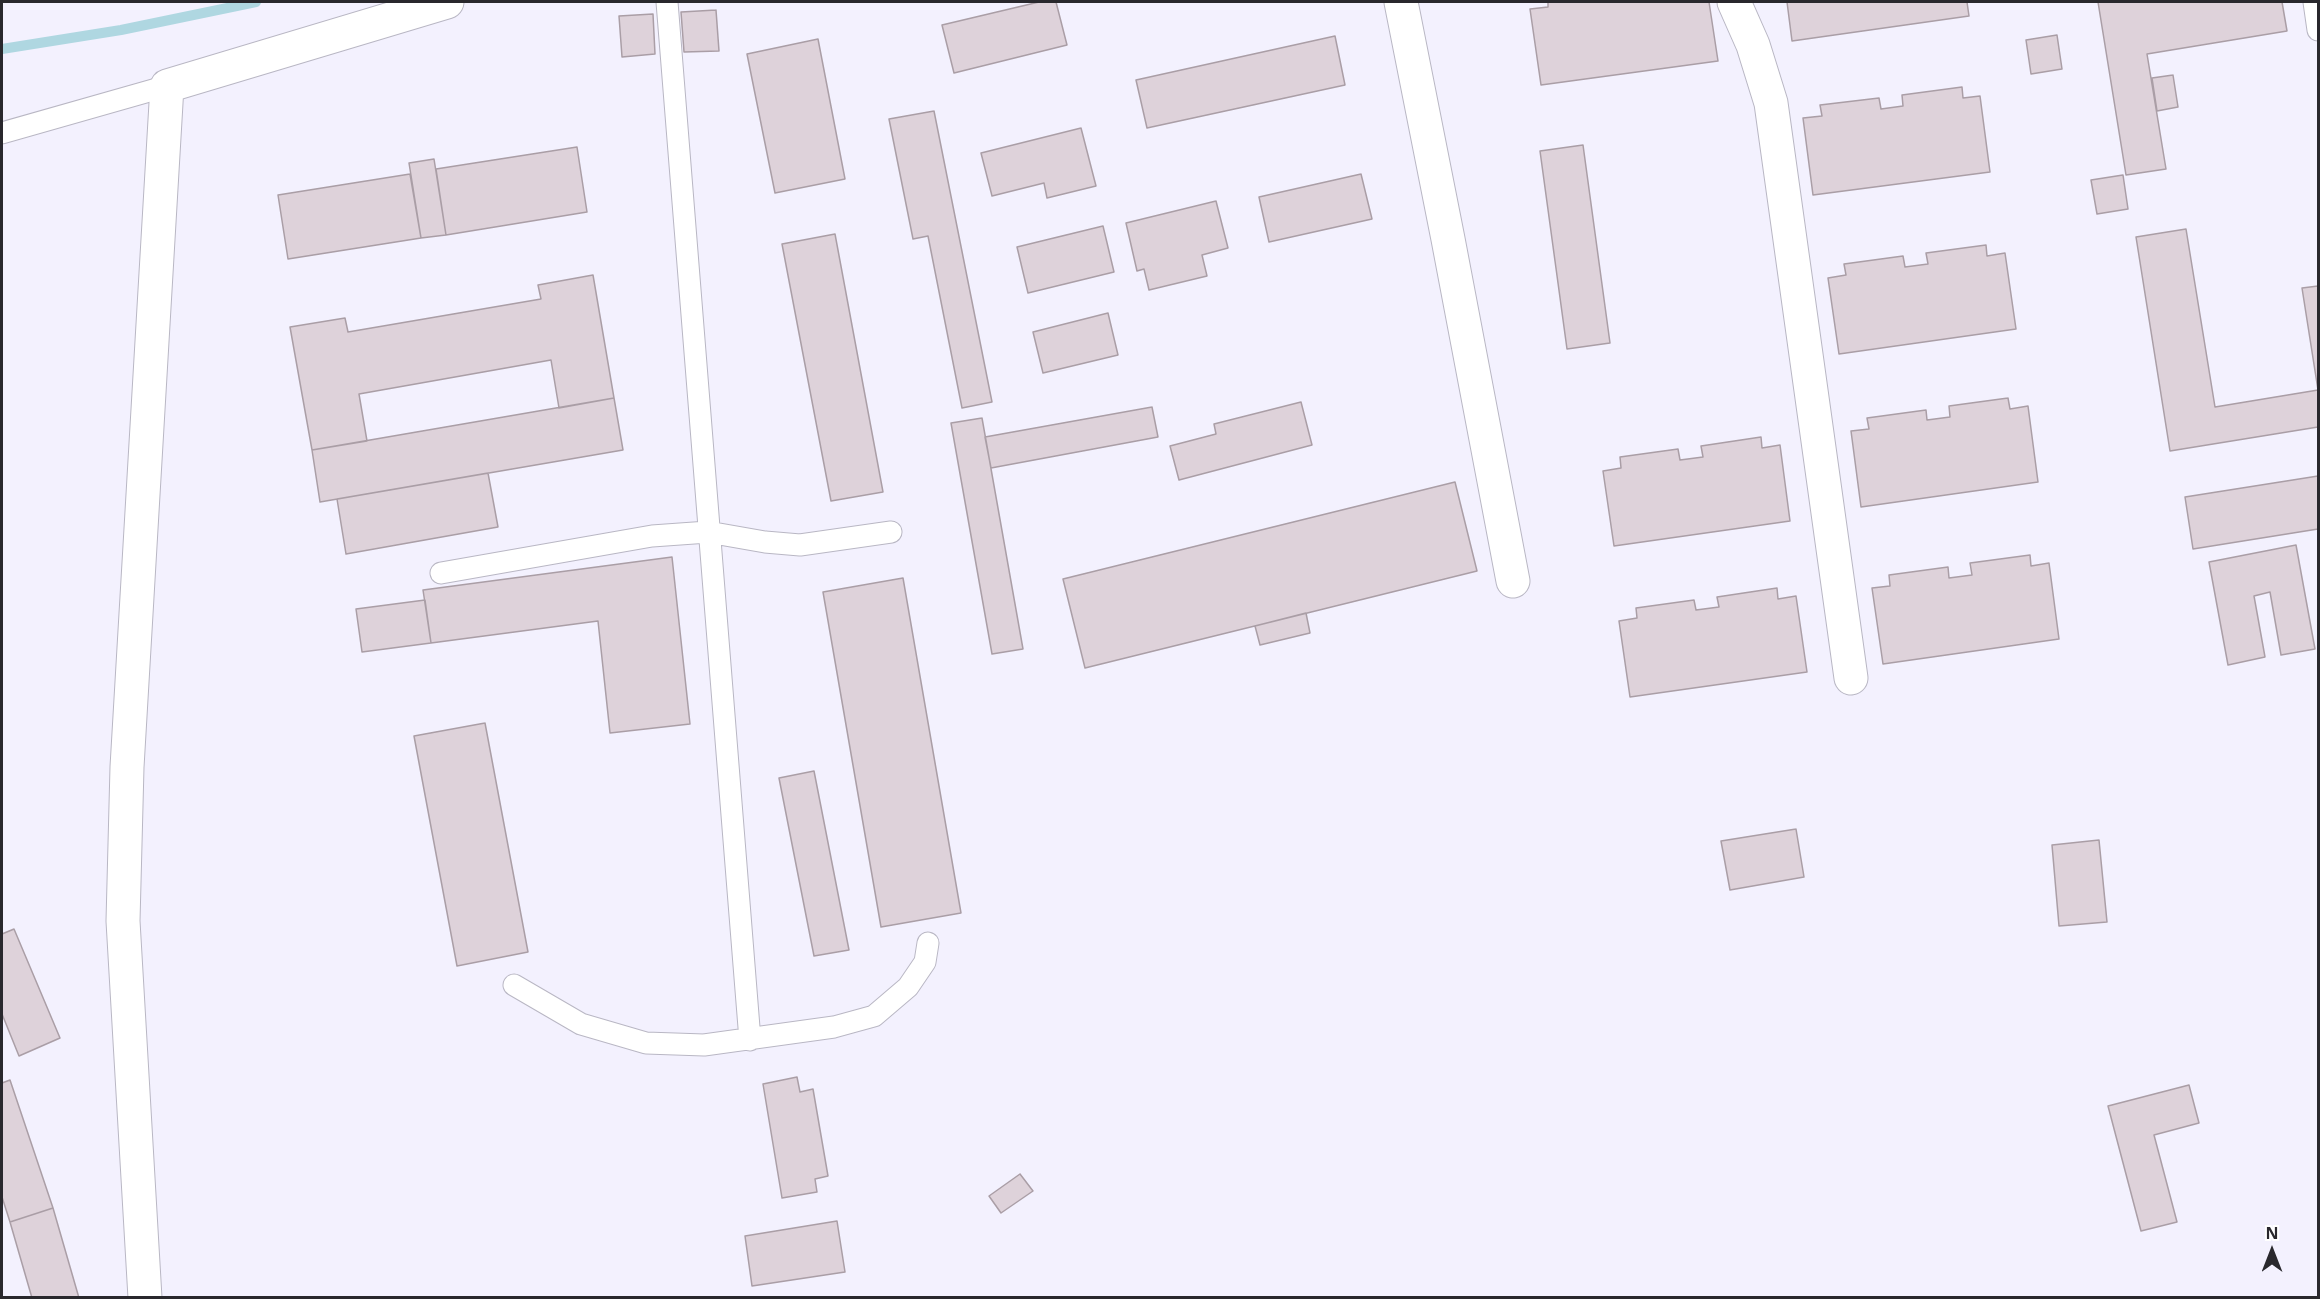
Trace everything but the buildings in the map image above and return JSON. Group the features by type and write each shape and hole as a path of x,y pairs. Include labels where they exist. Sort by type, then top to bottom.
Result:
{"street":[{"path":"145,1298 123,921 128,755 167,86 447,2"},
{"path":"1401,2 1512,581"},
{"path":"1734,2 1753,45 1771,102 1851,678"}],"lane":[{"path":"667,2 750,1040"},
{"path":"2314,2 2319,30"},
{"path":"2,133 167,86"},
{"path":"441,573 652,536 708,532 800,546 891,532"},
{"path":"514,985 581,1024 646,1043 704,1045 834,1027 874,1016 908,987 925,962 928,943"}],"waterway":[{"path":"2,49 121,30 256,2"}]}
